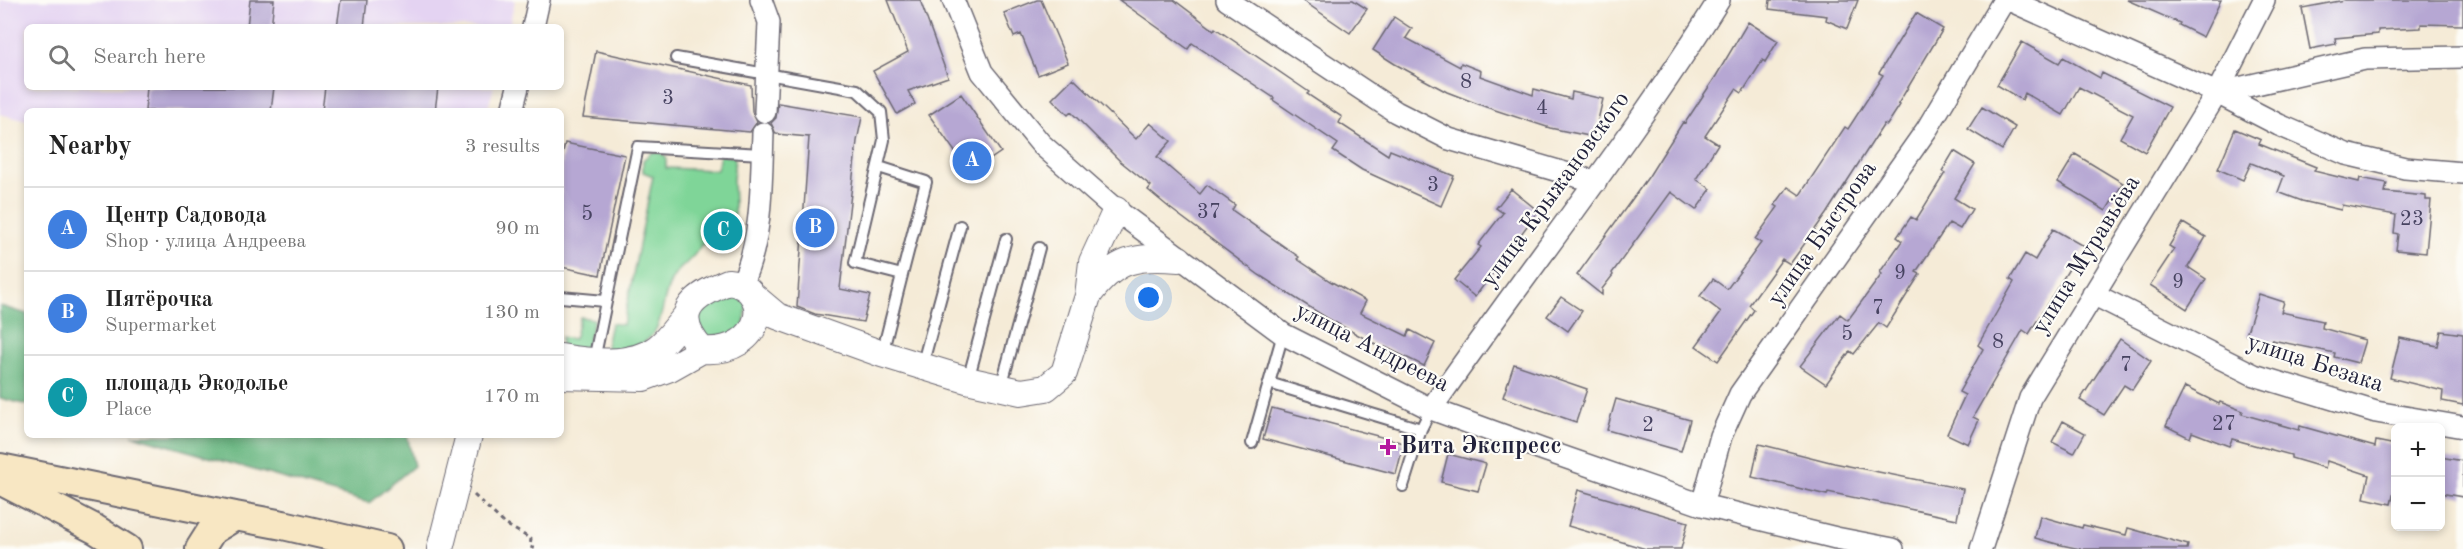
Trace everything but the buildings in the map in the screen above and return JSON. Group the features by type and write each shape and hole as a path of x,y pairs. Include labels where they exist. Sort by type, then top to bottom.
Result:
{"main road":[{"path":"0,468 283,525 387,549"},
{"path":"0,480 95,529 127,549"},
{"path":"200,549 212,530 235,516"}],"street":[{"path":"534,24 539,0"},
{"path":"564,376 643,378 670,368 702,350 715,351 734,346 745,339 755,328 757,314 746,290 747,271 756,237 764,133 769,22 761,0"},
{"name":"улица Андреева","path":"955,0 982,72 1041,144 1116,210 1283,334 1431,409 1702,505 1836,538 1893,549"},
{"path":"1227,0 1396,112 1449,139 1596,182"},
{"name":"улица Крыжановского","path":"1431,409 1501,308 1596,182 1676,69 1719,0"},
{"name":"улица Быстрова","path":"1702,505 1721,436 1740,394 1927,129 2004,0"},
{"path":"2009,0 2217,93 2279,125 2346,154 2405,168 2463,173"},
{"name":"улица Муравьёва","path":"1981,549 2030,398 2217,93 2265,0"},
{"path":"2217,93 2365,59 2463,57"},
{"path":"513,108 517,90"},
{"path":"564,357 594,360 636,358 657,348 685,317 694,302 708,290 728,282 746,290 777,316 882,354 968,380 1021,392 1046,388 1064,372 1088,296 1092,262 1116,210"},
{"path":"1088,296 1098,282 1122,263 1152,257 1179,259"},
{"name":"улица Безака","path":"2093,294 2254,375 2376,412 2463,427"},
{"path":"685,317 686,327 702,350"},
{"path":"745,339 809,328"},
{"path":"440,549 468,438"}],"lane":[{"path":"676,58 857,90 881,112 884,140 855,263 902,275"},
{"path":"594,360 638,147 764,133"},
{"path":"879,167 926,182 882,354"},
{"path":"922,366 960,226"},
{"path":"968,380 1006,239"},
{"path":"1001,387 1039,248"},
{"path":"564,297 605,301"},
{"path":"1252,443 1283,334"},
{"path":"1269,383 1421,429"},
{"path":"1403,486 1421,429 1431,409"}],"path":[{"path":"459,479 505,524 531,540 530,546 536,549"}],"shaded area":[{"path":"0,0 515,0 510,24 24,24 24,90 493,90 488,108 24,108 24,120 0,114"}],"green space":[{"path":"652,152 661,153 666,157 666,168 717,170 720,155 735,157 733,180 735,228 725,238 701,245 677,272 666,293 659,321 651,336 636,346 608,352 606,346 611,323 623,325 653,176 643,172 643,160"},
{"path":"725,291 748,301 743,331 718,340 698,334 699,306"},
{"path":"0,306 24,313 24,404 0,398"},
{"path":"580,317 594,319 585,353 564,354 564,337 574,339"},
{"path":"142,438 408,438 414,466 369,503"}],"place":[{"name":"Центр Садовода","path":"972,161"},
{"name":"Пятёрочка","path":"815,228"},
{"name":"площадь Экодолье","path":"723,231"},
{"name":"Вита Экспресс","path":"1388,447"}]}
